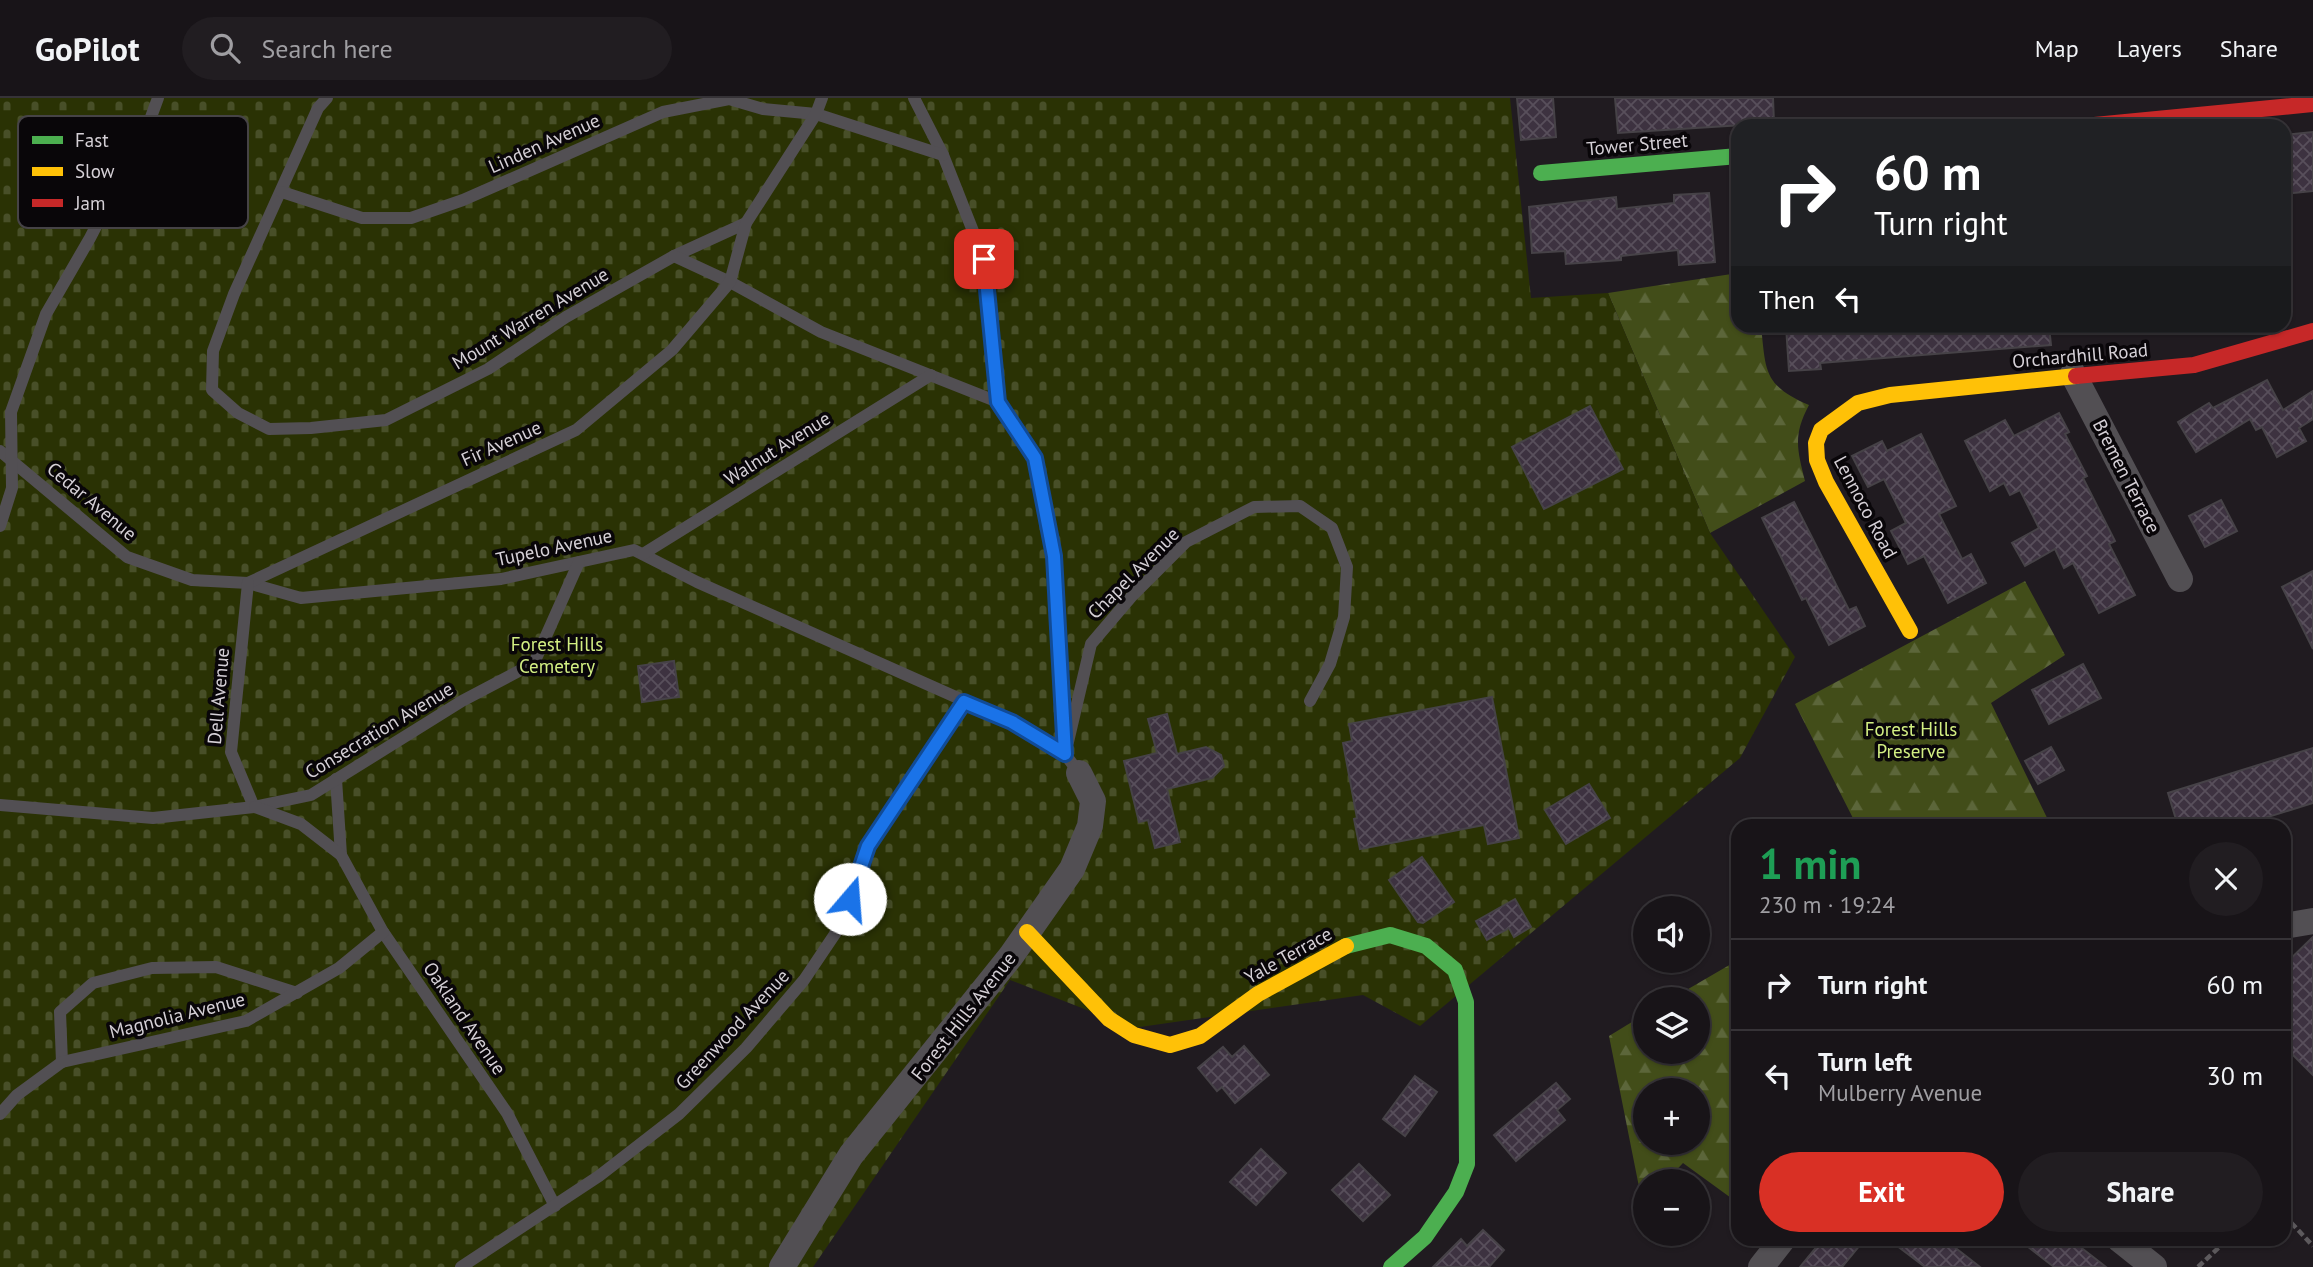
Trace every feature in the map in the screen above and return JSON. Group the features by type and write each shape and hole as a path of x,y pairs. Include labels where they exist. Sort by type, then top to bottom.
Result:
{"street":[{"path":"2157,119 2313,104"},
{"name":"Tower Street","path":"1541,173 1731,157"},
{"name":"Orchardhill Road","path":"1847,409 1858,403 1890,395 2073,374 2149,371 2194,365 2255,351 2313,331"},
{"name":"Bremen Terrace","path":"2073,374 2180,579"},
{"name":"Lennoco Road","path":"1847,409 1821,430 1816,443 1817,460 1826,482 1910,631"},
{"name":"Forest Hills Avenue","path":"782,1267 851,1155 933,1055 1072,869 1090,826 1093,801 1072,763"},
{"path":"2291,925 2313,921"},
{"name":"Yale Terrace","path":"1027,932 1109,1019 1133,1035 1170,1045 1200,1036 1258,994 1349,946 1390,935 1426,946 1455,970 1466,1002 1467,1164 1456,1192 1424,1237 1391,1267"},
{"path":"1761,1267 1778,1246"},
{"path":"2128,1246 2154,1267"}],"lane":[{"path":"151,116 158,98"},
{"name":"Mount Warren Avenue","path":"327,98 318,108 234,294 213,351 212,390 238,413 269,429 311,428 386,420 488,369 566,317 674,256"},
{"path":"730,282 746,223 816,114 822,98"},
{"path":"915,98 943,155 984,259 998,402 1035,458 1054,556 1072,763"},
{"name":"Linden Avenue","path":"282,192 362,218 411,218 463,200 663,112 729,99 762,109 816,114 943,155"},
{"path":"674,256 746,223"},
{"path":"0,526 12,488 11,412 46,314 95,228"},
{"path":"674,256 730,282 821,332 998,402"},
{"name":"Fir Avenue","path":"248,583 576,430 672,350 730,282"},
{"name":"Walnut Avenue","path":"643,554 931,375"},
{"name":"Cedar Avenue","path":"0,451 127,557 192,580 248,583"},
{"name":"Chapel Avenue","path":"1072,763 1091,644 1131,597 1186,542 1254,508 1300,506 1332,528 1347,567 1344,617 1331,664 1310,701"},
{"name":"Tupelo Avenue","path":"248,583 301,598 382,593 500,579 634,550 1012,722 1072,763"},
{"name":"Consecration Avenue","path":"0,805 153,818 254,807 312,795 462,702 534,663 579,562"},
{"name":"Dell Avenue","path":"248,583 231,752 254,807"},
{"name":"Greenwood Avenue","path":"461,1267 555,1206 679,1114 746,1048 804,980 841,925 868,846 964,702"},
{"name":"Oakland Avenue","path":"336,779 341,855"},
{"name":"Oakland Avenue","path":"254,807 301,824 341,855 383,932 507,1113 555,1206"},
{"name":"Magnolia Avenue","path":"0,1114 17,1095 62,1062 246,1021 339,968 383,932"},
{"name":"Magnolia Avenue","path":"62,1062 60,1012 93,983 152,968 216,967 297,993"}],"path":[{"path":"2291,1222 2313,1246"},
{"path":"2198,1267 2220,1246"}],"green space":[{"name":"Forest Hills Cemetery","path":"0,98 1510,98 1531,298 1608,293 1710,533 1795,657 1740,758 1420,1026 1363,995 1133,1028 1010,980 813,1267 0,1267"},
{"path":"1731,274 1731,333 1762,333 1766,365 1775,383 1783,391 1809,405 1800,425 1798,442 1805,481 1710,533 1608,293"},
{"name":"Forest Hills Preserve","path":"2025,581 2065,655 1991,703 2048,819 1853,819 1795,704"},
{"path":"1731,964 1731,1198 1710,1183 1710,1169 1691,1169 1683,1163 1677,1169 1635,1169 1609,1036 1633,1021 1633,1064 1710,1064 1710,987 1692,987"}],"building":[{"path":"1517,98 1553,98 1556,137 1521,140"},
{"path":"1615,98 1773,98 1774,119 1731,119 1731,126 1618,133"},
{"path":"2313,132 2313,191 2291,193 2291,134"},
{"path":"1709,193 1715,262 1679,265 1678,250 1621,256 1621,260 1566,264 1565,251 1532,253 1529,207 1616,197 1617,209 1674,203 1674,195"},
{"path":"1786,333 2050,333 2051,345 1820,363 1821,369 1789,371"},
{"path":"2267,380 2283,410 2313,391 2313,419 2299,428 2306,441 2277,457 2262,427 2256,430 2250,419 2196,452 2178,422 2209,403 2213,408"},
{"path":"1590,406 1623,469 1544,509 1512,447"},
{"path":"2059,413 2069,432 2065,434 2087,476 2083,478 2115,541 2109,544 2135,595 2099,613 2073,563 2064,568 2055,549 2025,566 2012,543 2039,528 2020,490 2010,495 2004,483 1990,491 1965,441 2005,420 2014,436"},
{"path":"1921,434 1956,506 1939,514 1962,559 1971,554 1986,583 1948,603 1924,556 1908,564 1891,531 1906,523 1884,479 1868,487 1852,456 1882,441 1887,451"},
{"path":"2221,500 2237,531 2205,547 2189,516"},
{"path":"1794,502 1849,610 1856,607 1865,626 1829,645 1806,598 1802,600 1762,518"},
{"path":"2313,571 2313,649 2282,587"},
{"path":"674,661 679,697 642,702 638,666"},
{"path":"2083,664 2101,698 2049,724 2032,690"},
{"path":"1492,697 1519,838 1488,844 1484,825 1360,849 1343,743 1352,741 1349,724"},
{"path":"1167,714 1177,754 1206,747 1221,755 1224,766 1212,778 1167,789 1180,842 1155,848 1148,820 1139,822 1124,761 1157,753 1148,719"},
{"path":"2051,747 2064,770 2038,784 2025,761"},
{"path":"2313,748 2313,803 2262,819 2176,819 2168,793"},
{"path":"1589,784 1610,818 1566,844 1545,810"},
{"path":"1422,857 1454,902 1423,923 1418,922 1389,880"},
{"path":"1515,899 1531,927 1514,937 1509,928 1487,940 1476,921"},
{"path":"2313,937 2313,1075 2291,1053 2291,958"},
{"path":"1244,1046 1269,1075 1235,1103 1222,1087 1217,1091 1198,1068 1223,1047 1232,1057"},
{"path":"1415,1076 1437,1092 1405,1136 1383,1119"},
{"path":"1556,1083 1570,1099 1557,1110 1565,1120 1516,1161 1494,1135"},
{"path":"1261,1149 1286,1173 1256,1205 1230,1182"},
{"path":"1359,1164 1390,1195 1363,1221 1332,1190"},
{"path":"1483,1230 1504,1250 1489,1267 1433,1267 1461,1239 1467,1246"},
{"path":"1817,1246 1859,1246 1842,1267 1800,1267"},
{"path":"1897,1246 1953,1246 1980,1267 1925,1267"},
{"path":"2027,1246 2079,1246 2106,1267 2054,1267"}],"traffic: fast":[{"path":"1541,173 1731,157"},
{"path":"1346,946 1390,935 1426,946 1455,970 1466,1002 1467,1164 1456,1192 1425,1237 1391,1267"}],"traffic: slow":[{"path":"1910,631 1826,482 1817,460 1816,443 1821,430 1858,403 1890,395 2076,376"},
{"path":"1027,932 1109,1019 1134,1035 1170,1045 1200,1036 1258,994 1346,946"}],"traffic: jam":[{"path":"2157,119 2313,104"},
{"path":"2076,376 2194,365 2313,331"}],"route":[{"path":"850,899 868,846 964,702 1012,722 1065,754 1054,556 1035,458 998,402 984,259"}]}
